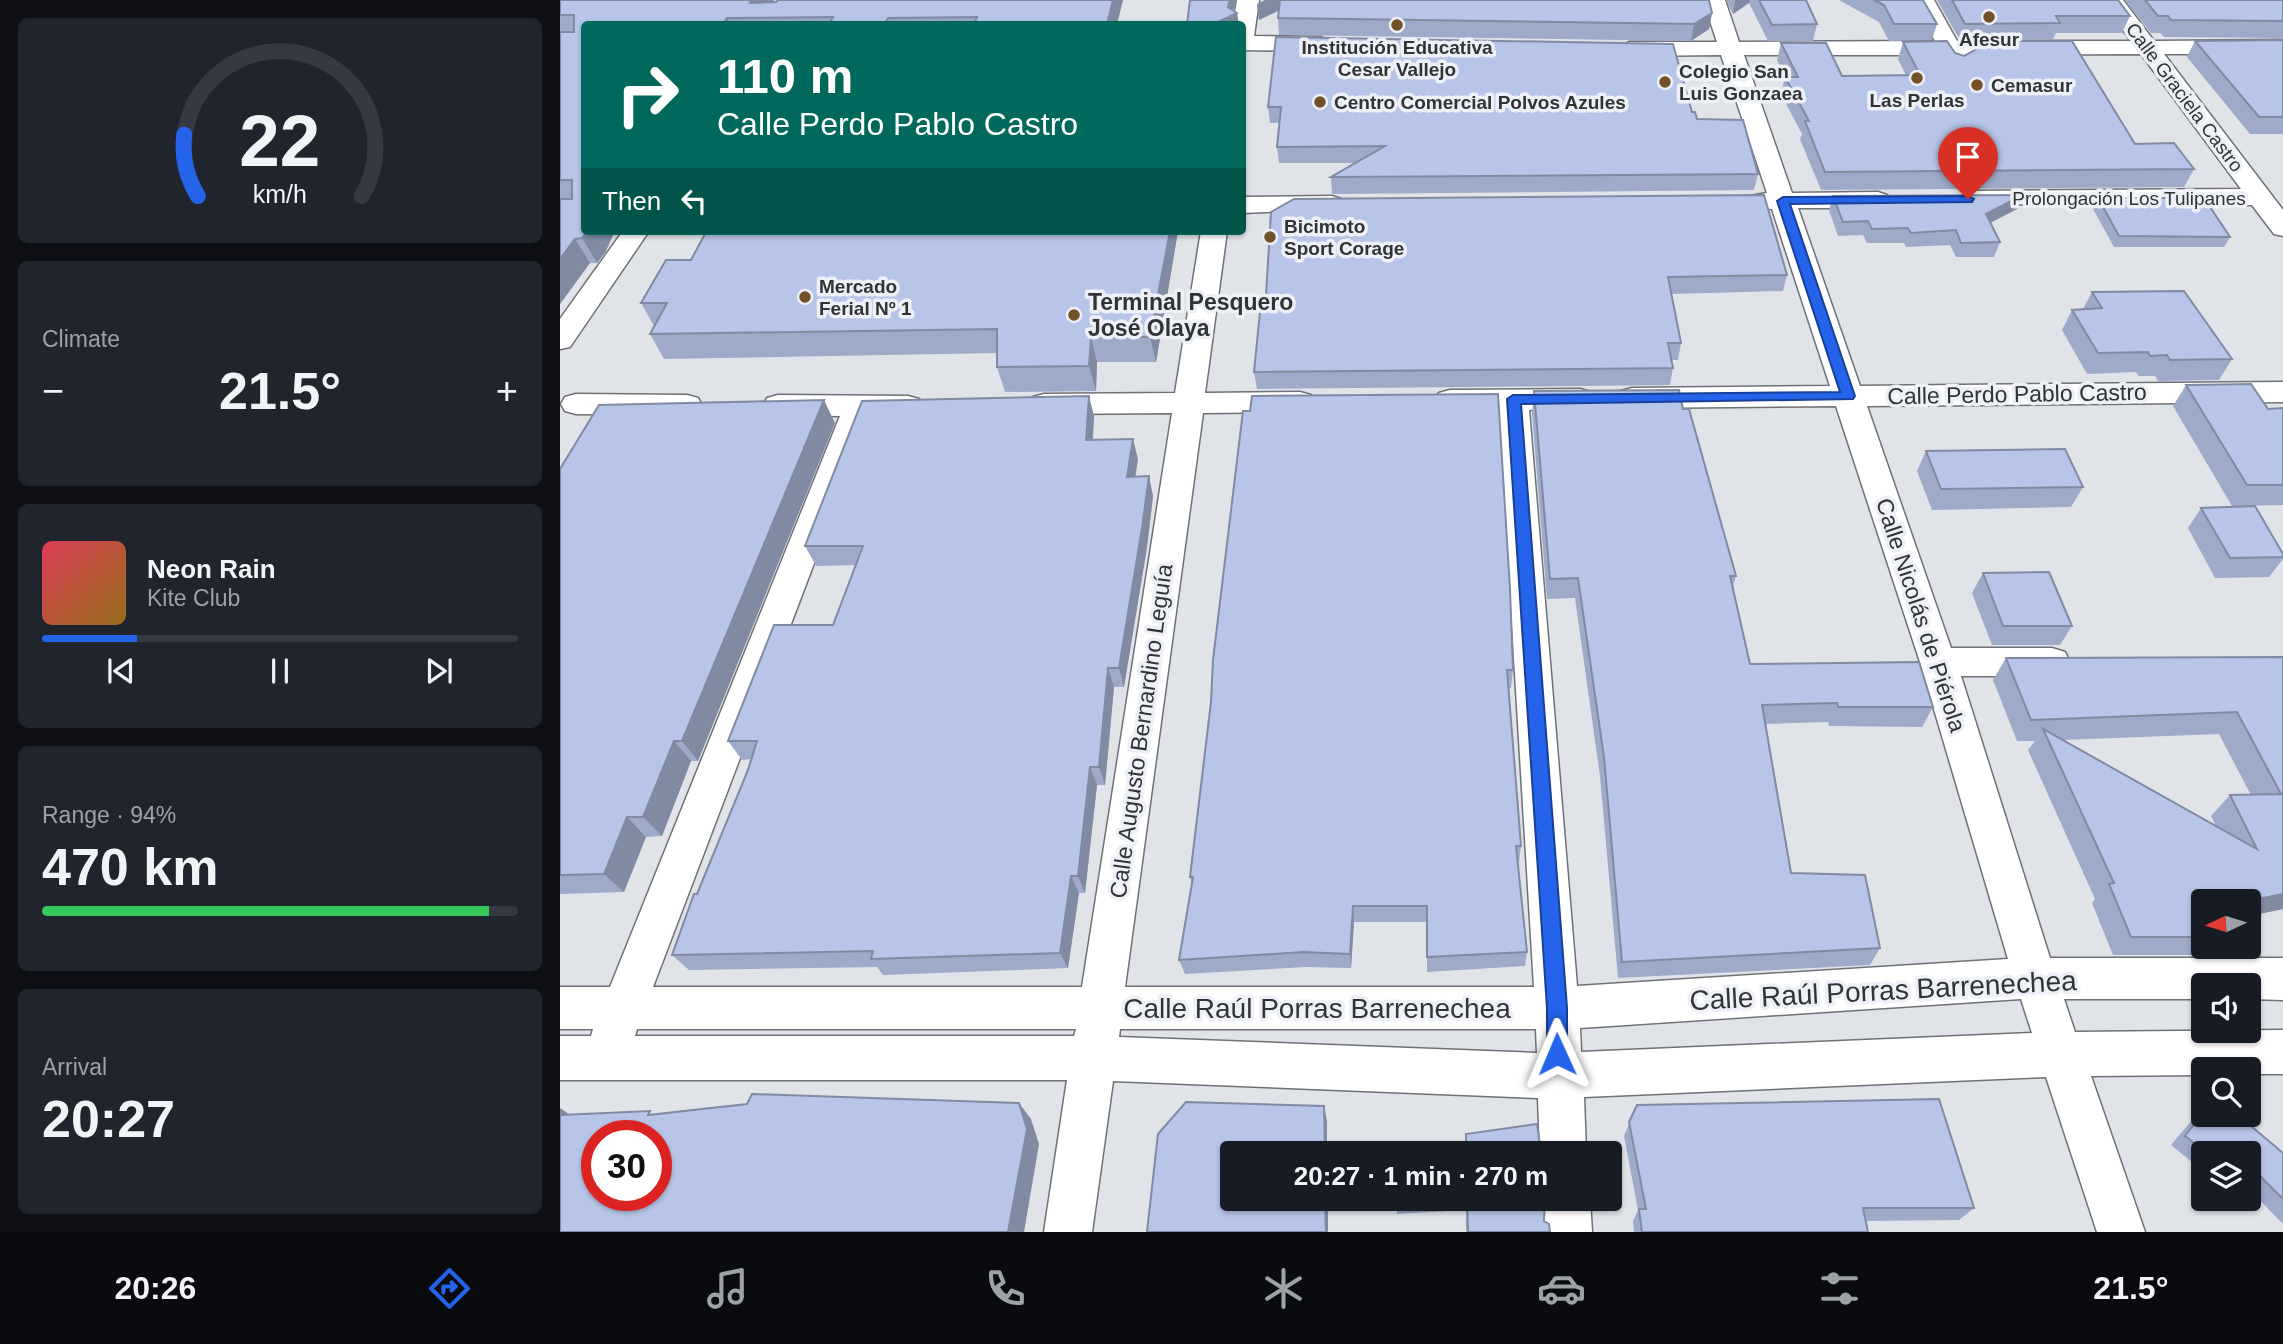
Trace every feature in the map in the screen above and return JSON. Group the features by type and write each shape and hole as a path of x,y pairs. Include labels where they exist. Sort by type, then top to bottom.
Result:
{"street":[{"path":"1245,21 1248,0"},
{"name":"Calle Nicolás de Piérola","path":"1714,0 1938,662 2035,978 2121,1232"},
{"path":"1923,0 1955,56"},
{"name":"Calle Graciela Castro","path":"2112,0 2283,228"},
{"path":"1246,42 1338,53 1246,60"},
{"path":"2156,58 2233,48 2283,47"},
{"path":"2233,48 2247,67"},
{"path":"1611,57 2156,58 2247,67 2283,66"},
{"name":"Prolongación Los Tulipanes","path":"1946,199 2260,197"},
{"path":"1741,201 1905,200"},
{"path":"1246,205 1353,204"},
{"path":"560,340 633,235"},
{"name":"Calle Augusto Bernardino Leguía","path":"1068,1232 1213,235"},
{"name":"Calle Perdo Pablo Castro","path":"1419,400 2283,392"},
{"path":"1513,399 1557,1008 1562,1141"},
{"path":"1010,404 1324,401"},
{"path":"565,404 710,405"},
{"path":"751,405 942,405"},
{"path":"604,1058 859,406"},
{"path":"1938,662 2090,662"},
{"name":"Calle Raúl Porras Barrenechea","path":"560,1008 1557,1008 2035,978 2283,979"},
{"path":"560,1058 1093,1058 1558,1076 2060,1054 2283,1052"},
{"path":"1567,1211 1568,1232"}],"building":[{"path":"560,0 752,0 750,3 778,0 1113,0 1108,21 975,21 977,17 831,21 833,17 727,18 725,21 581,21 581,235 585,235 575,239 560,259 560,199 572,199 572,180 560,180 560,32 574,32 574,15 560,15"},
{"path":"1190,0 1230,0 1228,7 1237,13 1220,21 1187,21"},
{"path":"1280,0 1709,0 1712,13 1694,24 1278,18"},
{"path":"1759,0 1806,0 1817,24 1772,25"},
{"path":"1874,0 1923,0 1937,24 1894,24 1884,5"},
{"path":"1952,0 2118,0 2130,16 2056,16 2060,23 1965,24"},
{"path":"2145,0 2283,0 2283,21 2171,20 2168,16 2158,16"},
{"path":"1276,37 1673,44 1692,112 1695,112 1697,119 1743,120 1758,174 1331,177 1385,146 1277,147 1281,107 1268,107"},
{"path":"2283,40 2283,117 2259,117 2195,41"},
{"path":"1947,41 1955,53 1964,56 1977,49 1976,41 2072,41 2135,144 2174,143 2194,169 1825,172 1805,121 1809,121 1785,77 1798,77 1781,43 1826,43 1842,76 1920,75 1903,42"},
{"path":"1764,195 1787,275 1668,277 1681,343 1668,343 1673,368 1254,372 1260,312 1265,312 1271,212 1294,199"},
{"path":"2023,195 1986,214 2000,242 1961,243 1956,230 1911,233 1908,228 1872,229 1868,221 1843,222 1833,196"},
{"path":"2098,198 2204,198 2230,237 2119,236"},
{"name":"Mercado Ferial Nº 1","path":"704,235 1169,235 1150,337 1091,337 1089,366 997,367 997,329 650,334 667,303 641,303 666,260 691,260"},
{"path":"2184,291 2232,359 2170,360 2167,355 2150,356 2148,352 2098,353 2072,310 2102,308 2092,292"},
{"path":"2251,384 2268,409 2283,408 2283,485 2247,485 2186,385"},
{"path":"1679,390 1683,409 1689,409 1736,576 1730,576 1750,664 1919,662 1933,707 1838,707 1837,703 1762,705 1791,873 1865,875 1880,948 1622,962 1604,757 1578,578 1550,579 1534,391"},
{"path":"1498,394 1513,670 1507,670 1521,846 1516,846 1527,952 1427,957 1427,906 1353,906 1350,954 1303,952 1179,960 1193,877 1190,877 1211,702 1213,660 1243,411 1250,411 1252,396"},
{"path":"1089,396 1086,440 1133,439 1127,477 1149,476 1119,668 1108,668 1099,767 1090,767 1078,876 1071,876 1060,953 871,959 873,951 672,955 694,894 697,894 748,770 757,741 728,741 774,625 833,625 863,546 805,546 862,401"},
{"path":"824,400 682,741 674,741 643,817 627,817 604,874 560,875 560,469 599,405"},
{"path":"2065,449 2083,487 1941,489 1926,451"},
{"path":"2255,506 2283,557 2230,558 2201,508"},
{"path":"2049,572 2072,626 2003,626 1983,573"},
{"path":"2283,657 2283,894 2261,898 2261,889 2191,889 2191,937 2131,937 2109,884 2114,883 2043,729 2257,849 2230,795 2281,794 2237,712 2031,720 2006,658"},
{"path":"752,1094 1019,1103 1027,1129 1008,1232 560,1232 560,1115 650,1111 648,1115 747,1104"},
{"path":"1939,1099 1974,1208 1863,1208 1868,1232 1642,1232 1639,1209 1646,1209 1629,1122 1637,1105"},
{"path":"1186,1102 1324,1106 1325,1141 1220,1141 1220,1211 1325,1211 1326,1232 1147,1232 1158,1134"},
{"path":"1537,1124 1539,1141 1466,1141 1466,1134"},
{"path":"2192,1127 2252,1127 2283,1153 2283,1199 2261,1177 2261,1141 2191,1141 2185,1136"},
{"path":"1467,1211 1544,1211 1544,1221 1549,1224 1550,1232 1468,1232"}],"place":[{"name":"Afesur","path":"1989,17"},
{"name":"Institución Educativa Cesar Vallejo","path":"1397,25"},
{"name":"Las Perlas","path":"1917,78"},
{"name":"Colegio San Luis Gonzaea","path":"1665,82"},
{"name":"Cemasur","path":"1977,85"},
{"name":"Centro Comercial Polvos Azules","path":"1320,102"},
{"name":"Bicimoto Sport Corage","path":"1270,237"},
{"name":"Mercado Ferial Nº 1","path":"805,297"},
{"name":"Terminal Pesquero José Olaya","path":"1074,315"}],"route":[{"path":"1557,1054 1557,1008 1513,399 1848,396 1783,201 1968,199"}]}
